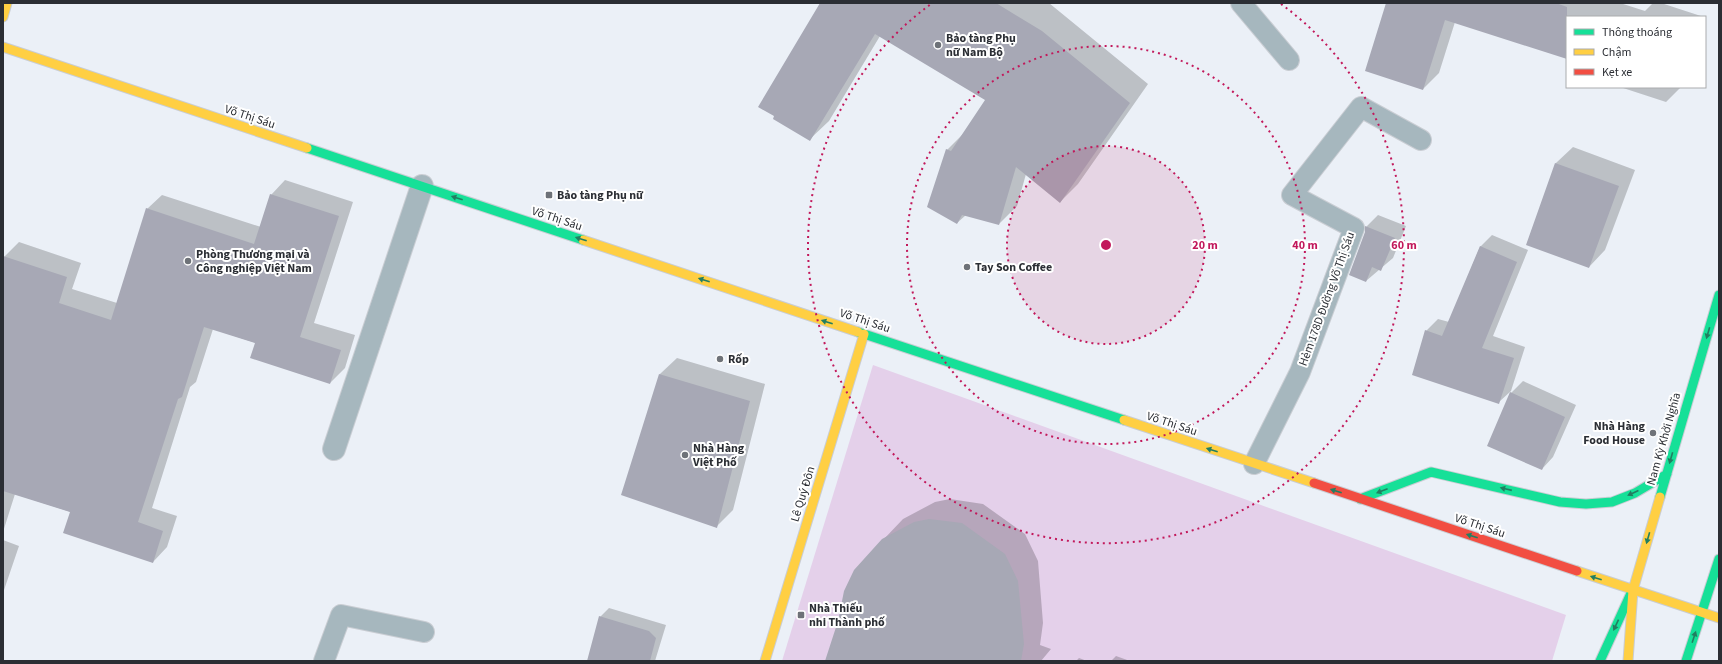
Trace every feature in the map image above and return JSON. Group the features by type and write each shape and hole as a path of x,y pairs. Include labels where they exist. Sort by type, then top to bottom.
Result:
{"main road":[{"path":"3,17 7,3"},
{"name":"Võ Thị Sáu","path":"3,47 1719,618"},
{"name":"Nam Kỳ Khởi Nghĩa","path":"1600,661 1633,590 1719,295"},
{"name":"Lê Quý Đôn","path":"765,661 864,334"},
{"path":"1360,499 1431,472 1560,502 1586,504 1612,502 1635,493 1667,474"},
{"path":"1686,661 1719,559"},
{"name":"Nam Kỳ Khởi Nghĩa","path":"1628,661 1633,590"}],"street":[{"path":"334,449 422,186"}],"lane":[{"path":"1241,3 1289,60"},
{"name":"Hẻm 178D Đường Võ Thị Sáu","path":"1254,464 1300,372 1354,228 1292,195 1361,107 1420,140"},
{"path":"324,661 341,615 424,632"}],"shaded area":[{"path":"873,365 1566,615 1552,661 782,661"}],"building":[{"path":"820,3 996,3 1042,31 1130,103 1060,203 1016,167 999,225 962,215 957,224 927,207 946,149 951,151 985,100 875,34 810,141 773,119 774,116 758,107"},
{"path":"1386,3 1556,3 1567,7 1566,59 1445,20 1423,90 1365,71"},
{"path":"1555,163 1619,186 1589,268 1526,245"},
{"path":"270,194 339,216 300,337 341,350 330,384 250,358 255,343 204,327 182,397 178,399 138,522 163,531 153,563 63,533 70,512 3,491 3,256 67,277 59,303 111,320 146,208 254,244"},
{"path":"1365,226 1395,238 1381,271 1372,267 1366,282 1349,275 1365,232"},
{"path":"1480,246 1517,262 1482,348 1514,358 1499,404 1412,375 1425,330 1442,336"},
{"name":"Nhà Hàng Việt Phố","path":"659,374 750,401 717,528 621,495"},
{"path":"1510,392 1565,417 1542,470 1487,446"},
{"path":"929,519 962,523 1005,554 1018,581 1024,644 1021,661 825,661 838,621 844,591 854,570 882,539 914,522"},
{"path":"599,616 649,631 656,638 650,661 587,661"}],"traffic: fast":[{"path":"307,148 583,240"},
{"path":"1660,497 1719,295"},
{"path":"858,332 1124,420"},
{"path":"1360,499 1431,472 1560,502 1586,504 1612,502 1635,493 1667,474"},
{"path":"1686,661 1719,559"},
{"path":"1600,661 1632,591"}],"traffic: slow":[{"path":"3,17 7,3"},
{"path":"3,47 307,148"},
{"path":"583,240 858,332"},
{"path":"765,661 864,334"},
{"path":"1124,420 1314,483"},
{"path":"1628,661 1633,590 1660,497"},
{"path":"1577,571 1719,618"}],"traffic: jam":[{"path":"1314,483 1577,571"}],"place":[{"name":"Bảo tàng Phụ nữ Nam Bộ","path":"938,45"},
{"name":"Bảo tàng Phụ nữ","path":"549,195"},
{"name":"Phòng Thương mại và Công nghiệp Việt Nam","path":"188,261"},
{"name":"Tay Son Coffee","path":"967,267"},
{"name":"Rốp","path":"720,359"},
{"name":"Nhà Hàng Food House","path":"1653,433"},
{"name":"Nhà Hàng Việt Phố","path":"685,455"},
{"name":"Nhà Thiếu nhi Thành phố","path":"801,615"}]}
